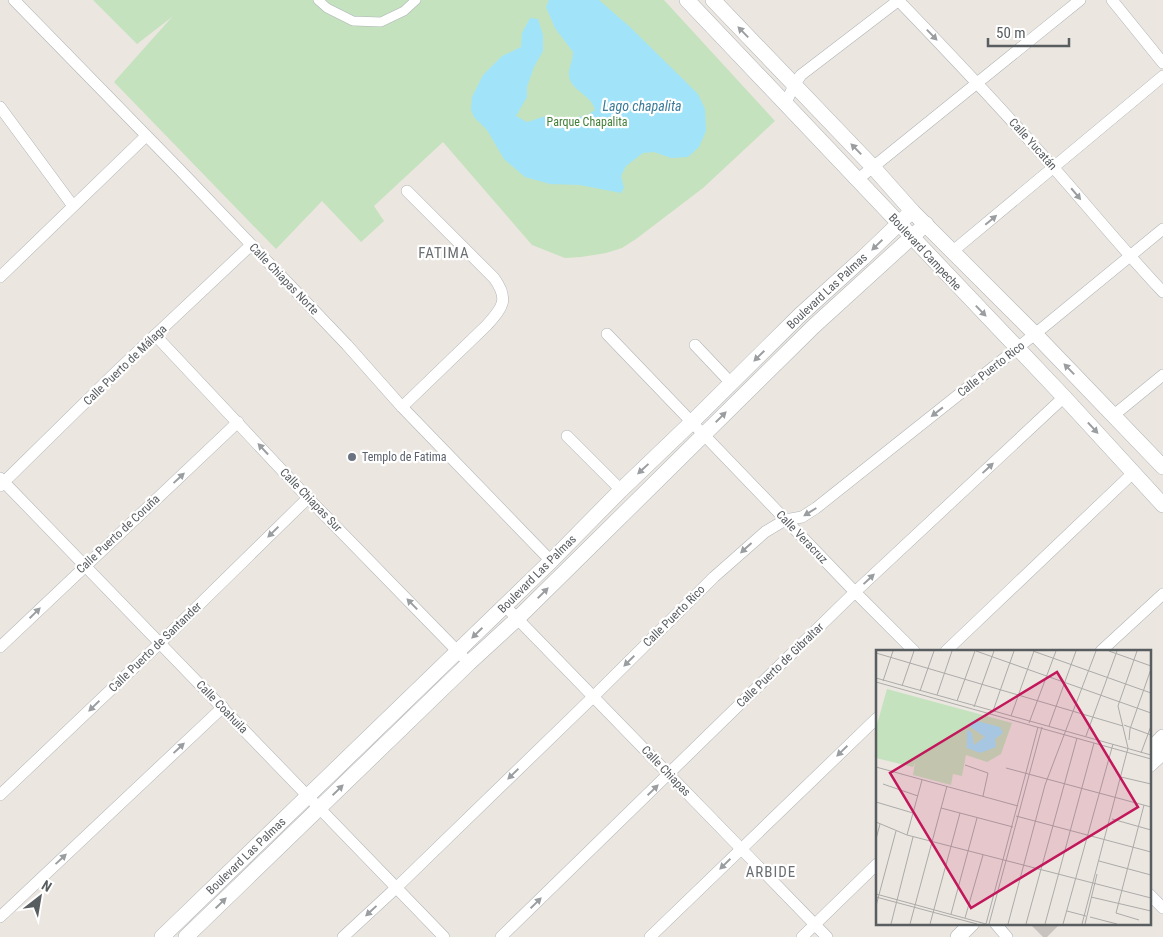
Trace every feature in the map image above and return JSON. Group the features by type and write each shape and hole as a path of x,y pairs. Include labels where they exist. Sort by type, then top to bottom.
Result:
{"street":[{"name":"Calle Chiapas Norte","path":"14,0 251,244 347,345 402,407 551,561"},
{"path":"318,0 327,8 354,21 381,22 404,11 416,0"},
{"name":"Boulevard Campeche","path":"687,0 1064,397 1163,505"},
{"path":"785,105 801,75 899,0"},
{"name":"Calle Yucatán","path":"899,0 978,83 1054,168 1129,257 1163,292"},
{"path":"857,180 1080,0"},
{"path":"1112,0 1163,63"},
{"path":"701,15 715,1"},
{"name":"Boulevard Campeche","path":"715,1 873,167 912,211 1035,334 1163,467"},
{"path":"953,251 1163,76"},
{"path":"0,107 74,206"},
{"path":"0,277 146,136"},
{"path":"402,407 487,325 499,312 503,303 503,295 494,278 407,191"},
{"name":"Boulevard Las Palmas","path":"162,937 506,606 621,490 800,315 912,211"},
{"name":"Boulevard Las Palmas","path":"186,937 469,663 518,618 814,326 926,224"},
{"name":"Calle Puerto Rico","path":"343,937 594,696 714,577 765,532 785,520 802,517 816,508 1017,349 1163,229"},
{"name":"Calle Puerto de Málaga","path":"2,482 251,244"},
{"name":"Calle Veracruz","path":"607,334 785,520 913,650"},
{"name":"Calle Chiapas Sur","path":"155,335 308,498 469,663"},
{"path":"695,345 731,383"},
{"path":"1114,415 1163,376"},
{"name":"Calle Puerto de Gibraltar","path":"501,937 855,592 1064,397"},
{"name":"Calle Puerto de Coruña","path":"0,647 238,422"},
{"path":"567,436 621,490"},
{"path":"947,650 1134,472"},
{"name":"Calle Coahuila","path":"2,482 85,565 159,644 444,937"},
{"name":"Calle Puerto de Santander","path":"0,794 159,644 308,498"},
{"path":"1102,650 1163,594"},
{"name":"Calle Chiapas","path":"506,606 826,937"},
{"path":"0,917 222,707"},
{"path":"650,937 876,719"},
{"path":"1150,750 1163,737"},
{"path":"1150,764 1163,752"},
{"path":"802,937 876,865"},
{"path":"1150,895 1163,908"},
{"path":"958,937 971,924"},
{"path":"971,937 983,924"},
{"path":"996,924 1007,937"}],"green space":[{"name":"Parque Chapalita","path":"93,0 664,0 775,121 703,188 636,239 622,248 606,253 565,258 532,245 443,142 374,206 384,221 361,242 322,201 276,249 114,82 172,17 137,44"}],"water":[{"name":"Lago chapalita","path":"549,0 599,0 630,27 698,94 705,109 706,131 699,147 688,157 671,158 654,152 643,153 626,166 621,176 624,188 621,193 580,185 550,184 525,177 504,159 487,130 474,117 471,110 472,97 483,75 502,56 521,47 522,33 530,18 538,19 543,35 543,51 534,67 527,87 527,97 516,116 527,122 543,117 570,118 583,116 595,110 589,100 576,88 569,78 573,52 555,28 546,7"}],"building":[{"path":"1030,924 1060,924 1047,937 1043,937"}],"place":[{"name":"Templo de Fatima","path":"352,457"}],"district":[{"name":"FATIMA","path":"444,253"},
{"name":"ARBIDE","path":"771,872"}]}
